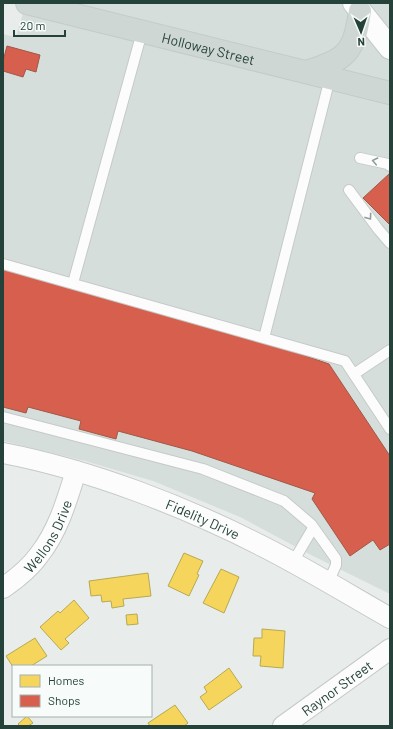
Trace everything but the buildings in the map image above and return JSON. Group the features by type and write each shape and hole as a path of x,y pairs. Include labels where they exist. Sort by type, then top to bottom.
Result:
{"main road":[{"name":"Holloway Street","path":"26,3 61,7 142,32 390,93"},
{"path":"306,72 326,66 344,55 351,47 356,38 357,7"}],"street":[{"path":"357,7 389,45"},
{"name":"Fidelity Drive","path":"3,453 76,471 140,492 220,525 293,562 390,618"},
{"name":"Wellons Drive","path":"3,588 28,568 39,557 46,546 63,511 76,471"},
{"name":"Raynor Street","path":"283,726 390,649"}],"lane":[{"path":"73,284 142,32"},
{"path":"264,338 330,78"},
{"path":"360,158 388,164 390,166"},
{"path":"349,190 390,243"},
{"path":"3,264 346,360 390,429"},
{"path":"354,374 390,350"},
{"path":"3,417 203,469 284,502 313,528 336,559 336,566 328,582"},
{"path":"293,562 313,528"}],"shaded area":[{"path":"26,3 390,3 390,594 311,555 240,517 153,481 85,461 3,441 3,34 16,37"}]}
